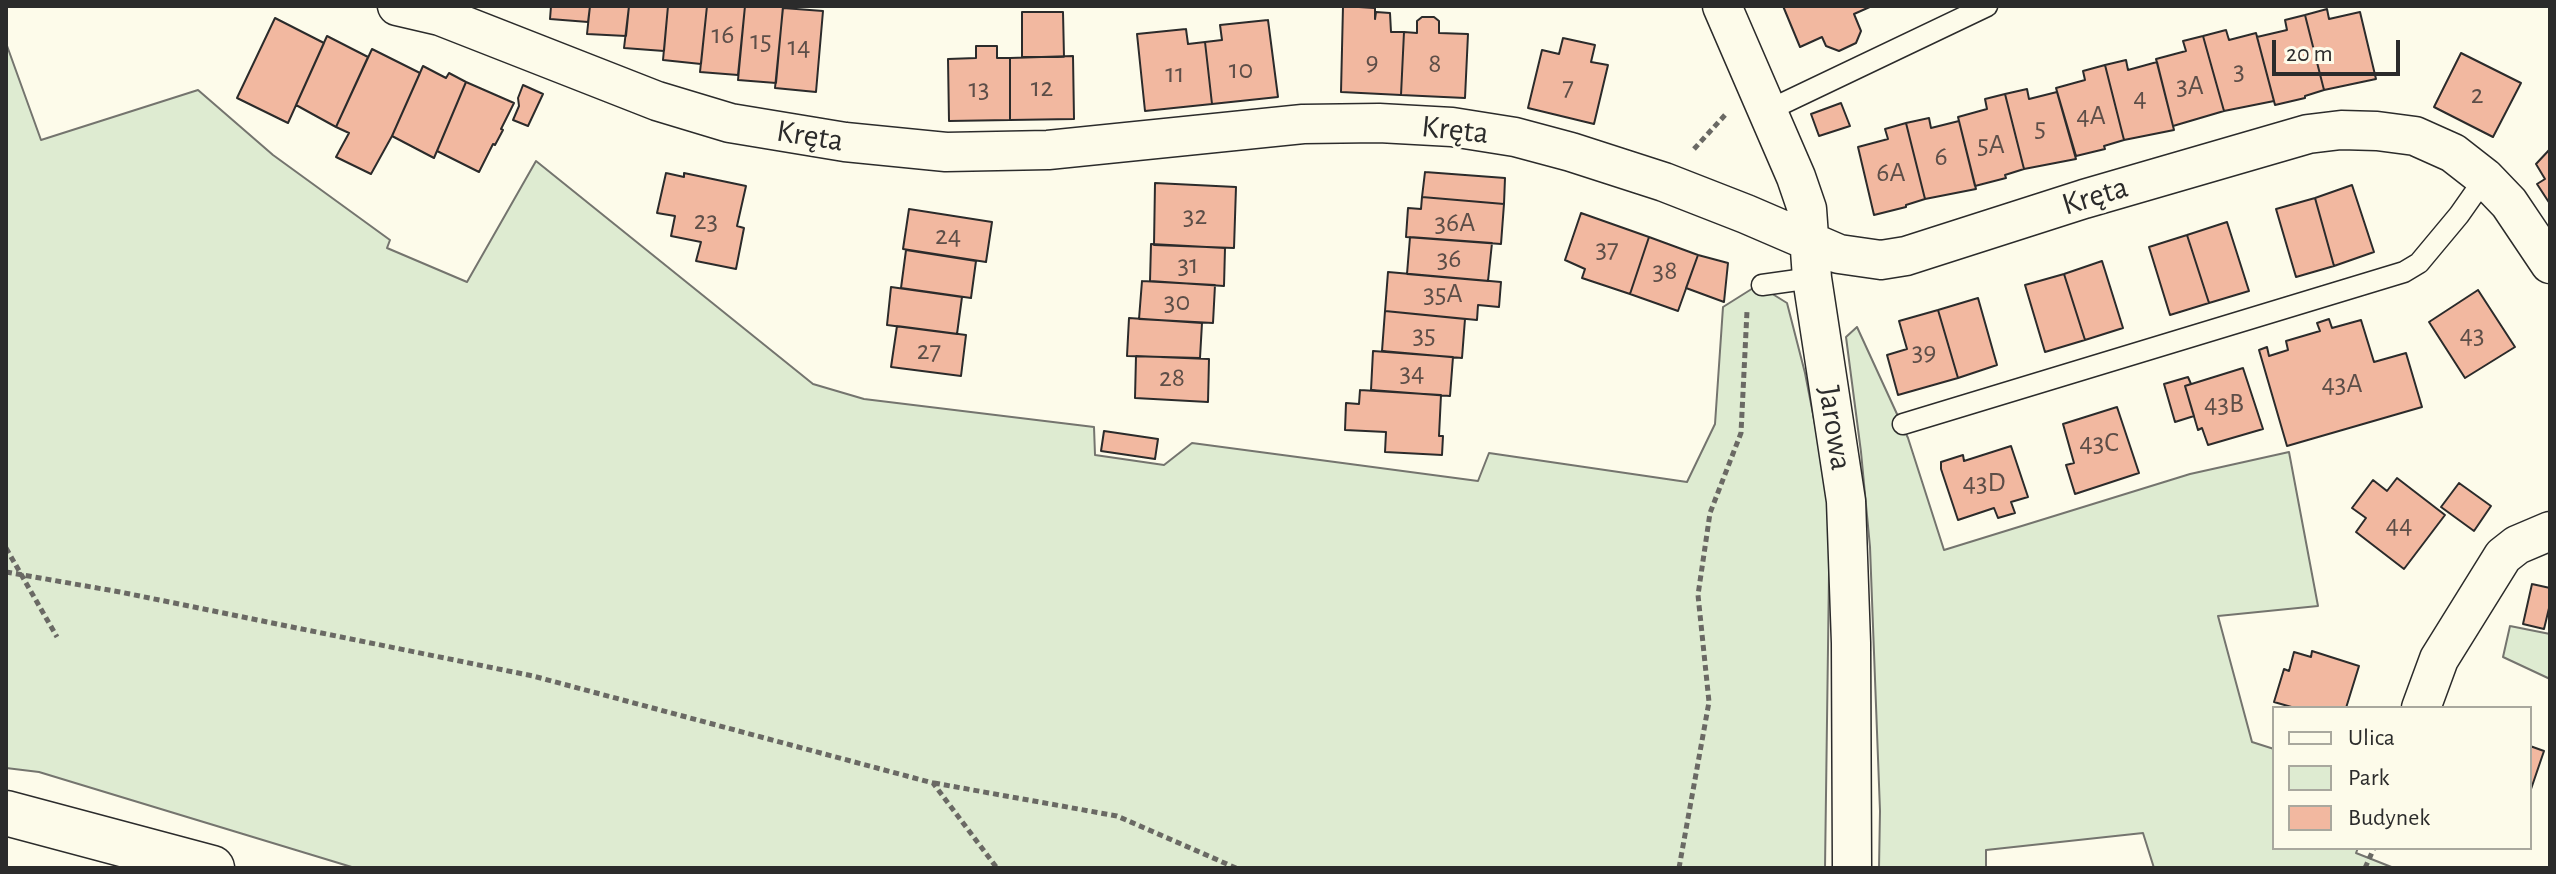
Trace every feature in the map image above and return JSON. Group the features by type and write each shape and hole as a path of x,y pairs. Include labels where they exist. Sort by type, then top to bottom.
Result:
{"street":[{"name":"Kręta","path":"397,6 440,16 657,101 730,123 845,142 946,152 1048,150 1303,124 1379,123 1452,127 1515,137 1664,182 1811,259 1839,254 1881,260 1906,256 2084,199 2308,134 2341,130 2415,136 2453,153 2485,178 2509,203 2550,264"},
{"name":"Jarowa","path":"1722,6 1807,209 1811,259 1846,501 1851,643 1852,868"},
{"path":"2422,706 2439,659 2503,556 2517,545 2550,531"},
{"path":"6,813 212,868"}],"lane":[{"path":"1767,111 1987,6"},
{"path":"1903,424 2404,272 2419,263 2485,178"},
{"path":"1762,285 1811,259"}],"path":[{"path":"1687,157 1728,112"},
{"path":"1679,868 1709,702 1698,595 1710,513 1741,433 1747,310 1762,285"},
{"path":"6,548 57,637"},
{"path":"6,572 120,592 533,676 933,783 1117,816 1236,868"},
{"path":"933,783 997,868"}],"green space":[{"path":"6,43 41,140 198,90 273,155 390,240 387,248 467,282 536,161 813,384 864,399 1094,427 1095,455 1164,465 1192,443 1478,481 1489,453 1687,482 1715,424 1723,307 1758,285 1787,303 1805,373 1830,501 1825,868 355,868 39,772 6,768"},
{"path":"1857,327 1908,438 1944,550 2190,474 2289,452 2318,606 2218,616 2252,742 2272,748 2272,850 2357,850 2356,853 2394,868 2154,868 2143,833 1986,850 1986,868 1879,868 1880,811 1870,547 1846,337"},
{"path":"2510,626 2550,634 2550,679 2503,657"}],"building":[{"path":"551,6 590,6 588,22 550,19"},
{"path":"590,6 629,6 626,36 587,34"},
{"path":"629,6 668,6 664,51 624,48"},
{"path":"668,6 707,6 701,64 663,60"},
{"path":"707,6 745,6 738,75 700,72"},
{"path":"745,6 783,6 776,83 738,80"},
{"path":"1343,6 1375,8 1375,19 1376,12 1390,13 1391,32 1404,32 1401,95 1341,92"},
{"path":"1783,6 1872,6 1854,14 1861,31 1856,43 1839,51 1826,46 1822,37 1800,47"},
{"path":"783,8 823,11 816,92 775,88"},
{"path":"2327,9 2329,19 2360,12 2376,79 2324,90 2305,15"},
{"path":"1022,12 1063,12 1064,57 1022,57"},
{"path":"2305,15 2324,90 2275,105 2257,37 2287,30 2285,20"},
{"path":"1422,17 1434,17 1439,21 1439,33 1468,34 1465,98 1401,95 1404,32 1417,33 1417,21"},
{"path":"275,18 324,43 288,123 237,98"},
{"path":"1268,20 1278,97 1212,104 1205,42 1222,40 1220,25"},
{"path":"1186,29 1188,44 1205,42 1212,104 1145,111 1137,34"},
{"path":"2226,30 2229,40 2256,33 2274,101 2224,111 2203,36"},
{"path":"327,36 368,57 336,127 296,105"},
{"path":"2203,36 2224,111 2173,126 2156,59 2186,51 2183,41"},
{"path":"1563,38 1595,45 1591,62 1608,65 1594,124 1528,108 1542,50 1559,54"},
{"path":"976,46 997,46 997,58 1010,58 1010,120 949,121 948,59 976,58"},
{"path":"372,49 420,73 371,174 336,157 349,133 336,127"},
{"path":"2461,53 2521,83 2493,137 2434,107"},
{"path":"1073,56 1074,119 1010,120 1010,58"},
{"path":"2126,60 2128,70 2157,62 2174,130 2124,140 2105,65"},
{"path":"2105,65 2124,140 2104,146 2105,149 2076,156 2056,88 2085,80 2083,71"},
{"path":"423,66 446,78 449,73 466,82 434,158 392,136"},
{"path":"466,82 514,103 503,130 479,172 437,151"},
{"path":"523,85 543,94 528,126 513,120"},
{"path":"2027,89 2029,99 2057,92 2076,159 2024,169 2005,94"},
{"path":"2005,94 2024,169 2005,175 2006,178 1975,186 1958,117 1987,109 1985,99"},
{"path":"1841,103 1850,126 1819,136 1811,114"},
{"path":"1929,118 1931,128 1959,121 1976,189 1925,199 1906,123"},
{"path":"1906,123 1925,199 1874,215 1858,147 1888,139 1885,129"},
{"path":"2550,149 2550,204 2537,184 2545,179 2536,164"},
{"path":"1425,172 1505,178 1504,204 1422,197"},
{"path":"666,173 684,177 684,173 746,186 737,226 744,228 736,269 696,261 701,242 671,236 675,216 657,213"},
{"path":"1155,183 1236,187 1234,248 1154,245"},
{"path":"2352,185 2374,252 2334,266 2315,198"},
{"path":"1422,197 1504,204 1501,244 1406,237 1408,208 1421,209"},
{"path":"2315,198 2334,266 2296,277 2276,209"},
{"path":"909,209 992,222 986,262 903,249"},
{"path":"1581,213 1649,237 1630,294 1582,278 1585,269 1565,260"},
{"path":"2227,222 2249,291 2209,303 2187,235"},
{"path":"2187,235 2209,303 2170,315 2149,247"},
{"path":"1410,237 1492,243 1488,281 1407,274"},
{"path":"1649,237 1698,255 1678,311 1630,294"},
{"path":"1151,244 1225,248 1224,286 1150,281"},
{"path":"906,250 976,261 971,298 901,288"},
{"path":"1698,255 1728,263 1724,302 1686,288"},
{"path":"2102,261 2123,328 2085,340 2064,274"},
{"path":"1388,272 1501,282 1499,307 1478,305 1477,320 1385,311"},
{"path":"2064,274 2085,340 2045,352 2025,285"},
{"path":"1142,281 1215,285 1213,323 1139,319"},
{"path":"891,287 962,297 957,334 887,325"},
{"path":"2478,290 2515,347 2465,378 2429,322"},
{"path":"1978,298 1997,365 1958,378 1938,310"},
{"path":"1938,310 1958,378 1898,395 1887,355 1907,349 1899,321"},
{"path":"1385,311 1465,319 1462,358 1382,351"},
{"path":"1129,318 1202,323 1200,358 1127,356"},
{"path":"2329,319 2332,328 2361,320 2374,362 2406,353 2422,407 2287,446 2259,350 2267,347 2269,356 2288,350 2286,341 2320,331 2317,323"},
{"path":"897,326 966,335 961,376 891,367"},
{"path":"1373,351 1453,357 1450,396 1371,390"},
{"path":"1136,356 1209,359 1208,402 1135,398"},
{"path":"2243,368 2263,429 2208,445 2202,428 2198,430 2185,386"},
{"path":"2188,377 2191,384 2185,386 2194,416 2175,422 2164,384"},
{"path":"1360,390 1441,395 1439,436 1443,436 1442,455 1385,452 1386,432 1345,430 1346,403 1359,404"},
{"path":"2117,407 2139,473 2075,494 2066,465 2074,463 2063,424"},
{"path":"1104,431 1158,439 1155,459 1101,451"},
{"path":"2011,446 2028,497 2011,502 2015,513 1998,518 1994,508 1958,520 1941,462 1963,455 1964,461"},
{"path":"2397,478 2445,515 2404,569 2356,532 2366,518 2352,508 2373,480 2387,491"},
{"path":"2459,483 2491,506 2474,531 2441,507"},
{"path":"2532,584 2550,588 2544,629 2523,624"},
{"path":"2312,651 2359,666 2347,706 2288,706 2274,702 2284,669 2289,671 2294,652 2311,657"},
{"path":"2532,747 2544,751 2532,786"}]}
